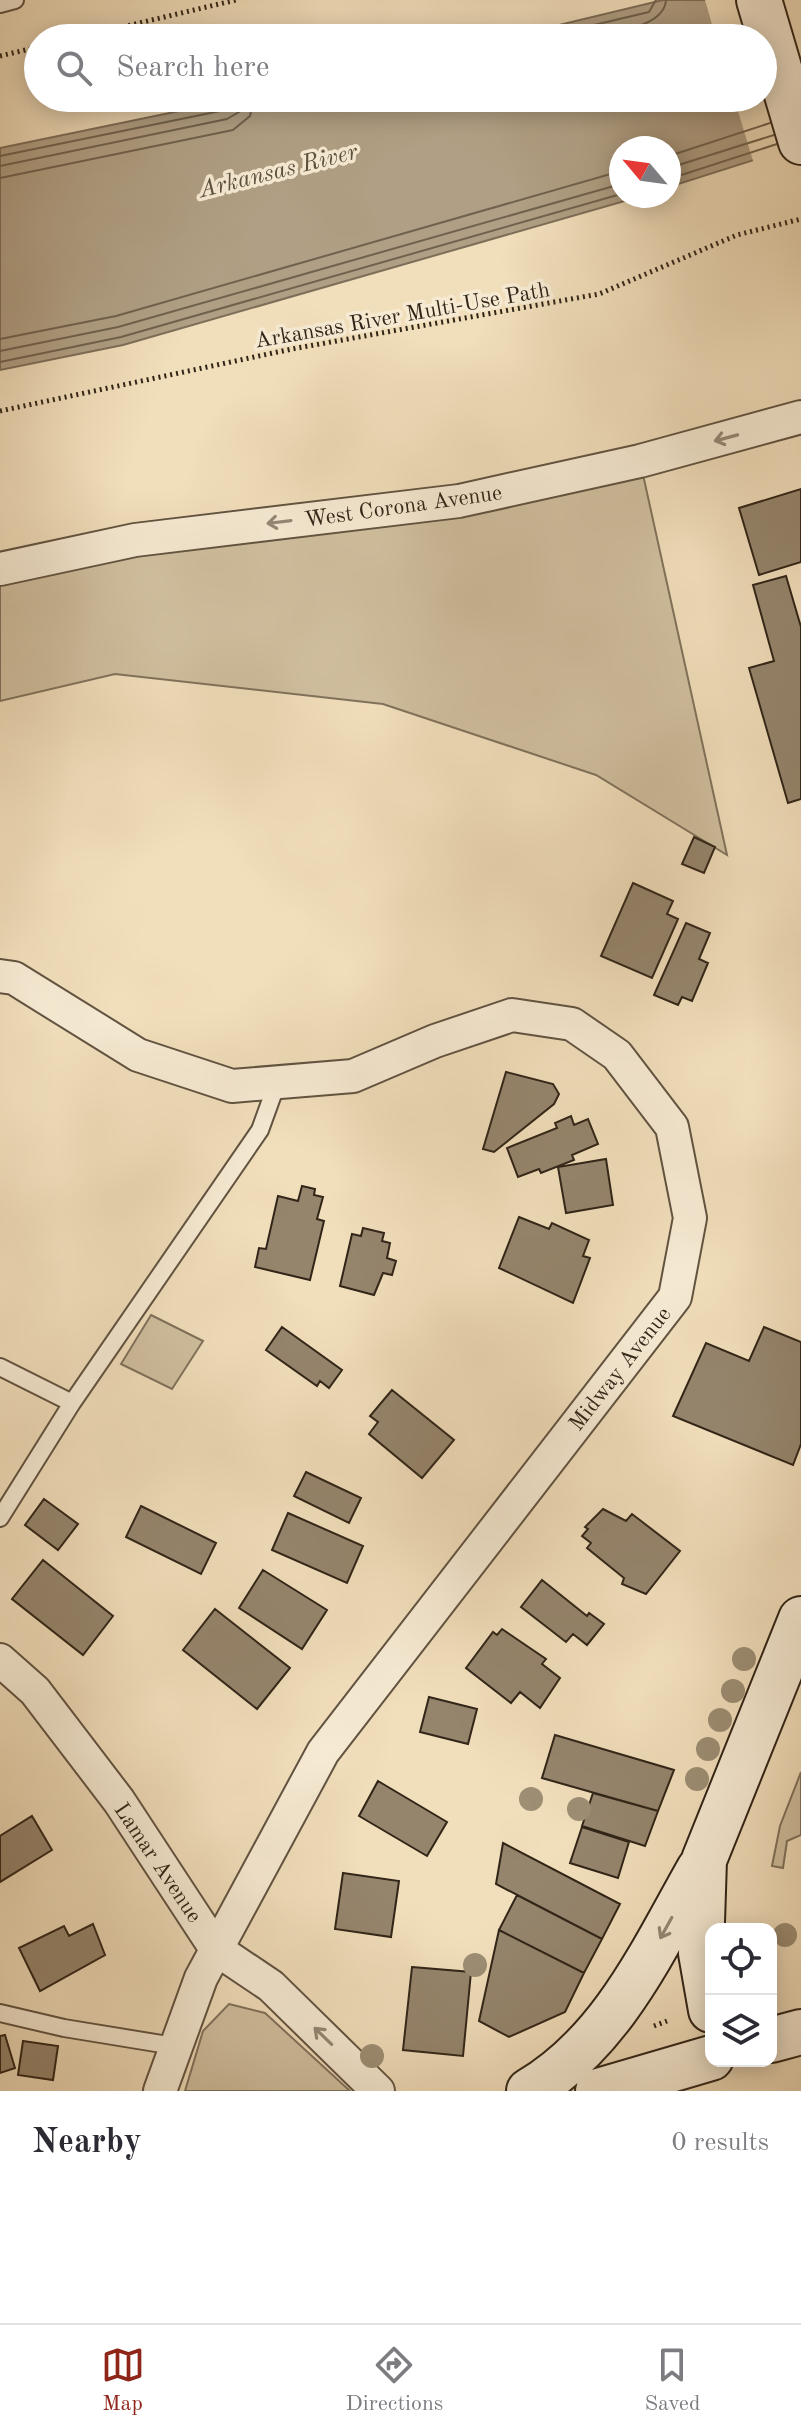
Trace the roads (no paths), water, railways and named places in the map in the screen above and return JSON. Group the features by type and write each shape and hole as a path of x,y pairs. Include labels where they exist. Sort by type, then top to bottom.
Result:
{"street":[{"path":"759,0 766,24"},
{"path":"777,61 801,142"},
{"name":"West Corona Avenue","path":"0,569 135,540 459,501 640,461 801,417"},
{"name":"Midway Avenue","path":"0,976 14,978 138,1055 232,1086 353,1076 435,1041 512,1015 572,1024 617,1055 672,1127 690,1218 675,1297 323,1752 216,1949"},
{"path":"529,2091 560,2073 604,2027 644,1967 704,1860 801,1619"},
{"name":"Lamar Avenue","path":"0,1660 35,1691 119,1801 216,1949"},
{"path":"704,1860 701,1953 708,1995"},
{"path":"160,2091 174,2046 216,1949 271,1986 378,2091"},
{"path":"777,2038 801,2032"},
{"path":"598,2091 705,2060"},
{"path":"721,2067 727,2091"}],"lane":[{"path":"0,4 15,0"},
{"path":"0,1518 72,1403 260,1130 277,1083"},
{"path":"0,1367 72,1403"},
{"path":"0,2013 64,2028 174,2046"}],"water":[{"name":"Arkansas River","path":"663,0 801,0 801,145 681,183 681,136 609,136 609,205 123,345 0,370 0,148 174,112 777,112 777,24 563,24"}]}
